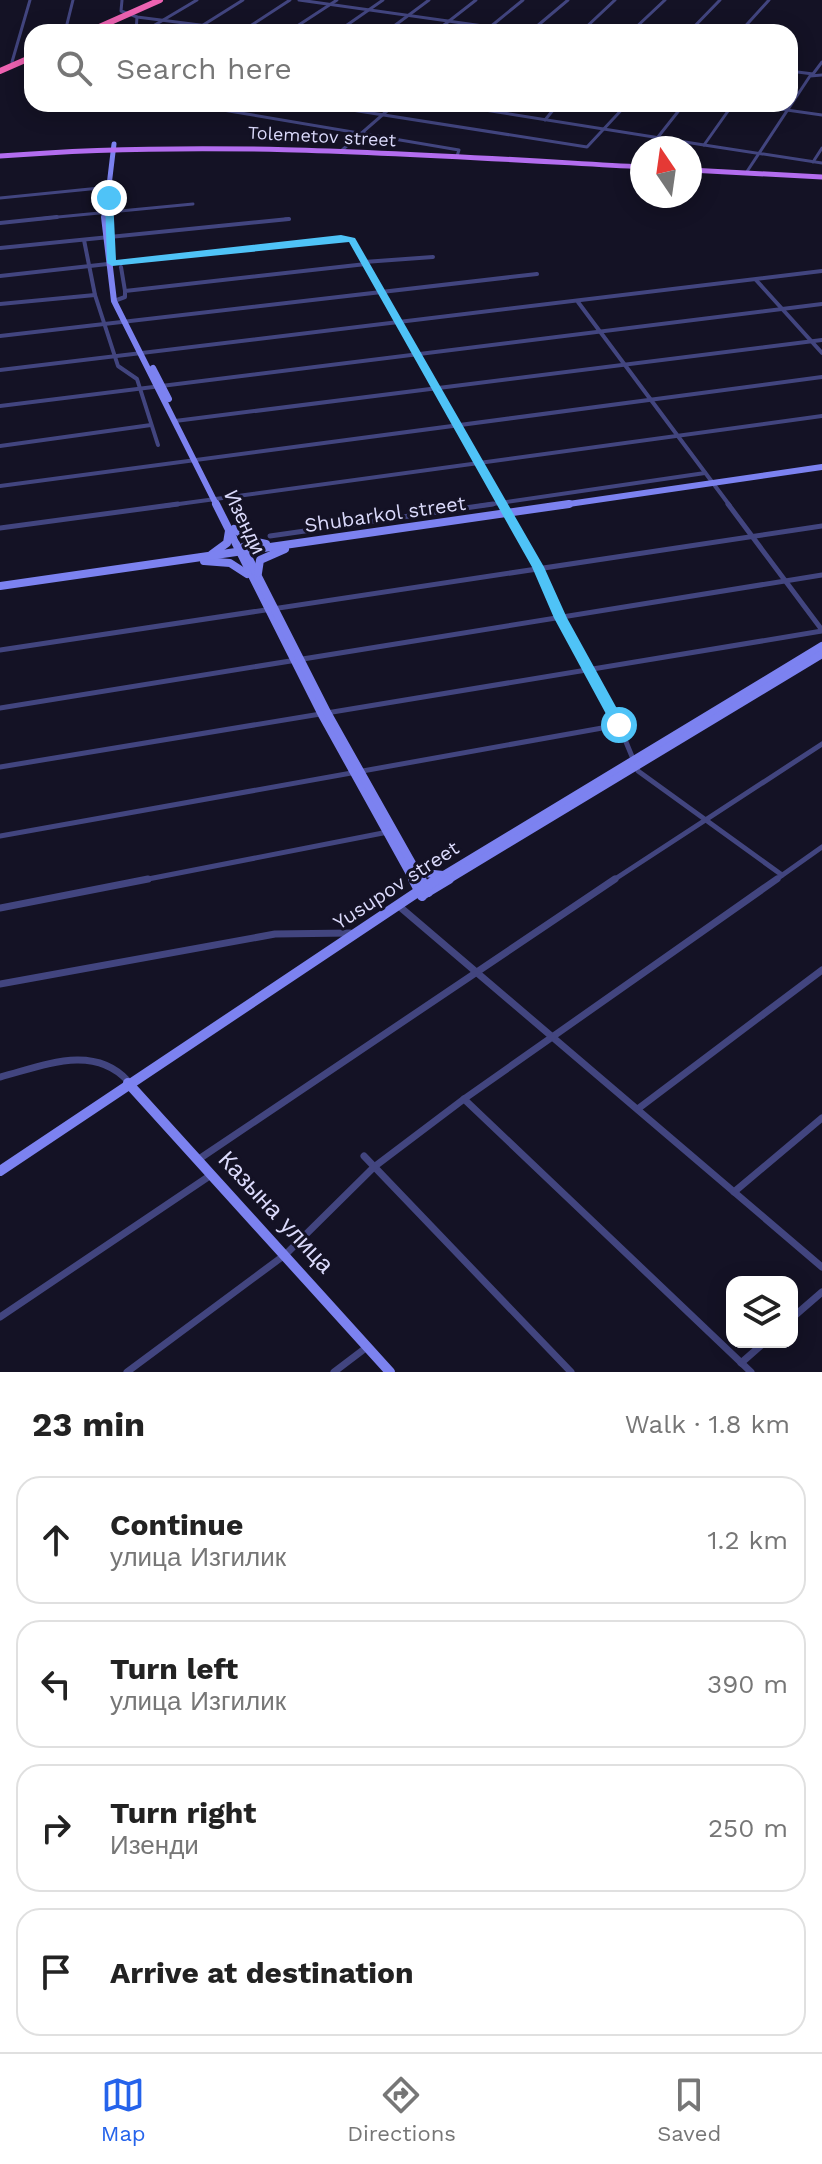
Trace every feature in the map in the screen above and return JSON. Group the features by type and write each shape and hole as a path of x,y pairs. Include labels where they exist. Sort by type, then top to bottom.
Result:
{"highway":[{"path":"105,24 152,0"},
{"path":"100,24 160,0"},
{"path":"0,69 24,58"},
{"path":"0,69 24,58"}],"main road":[{"name":"Tolemetov street","path":"0,155 216,143 630,165"},
{"name":"Tolemetov street","path":"0,155 135,145 342,150 630,165"},
{"path":"702,170 822,176"}],"street":[{"path":"12,62 30,0"},
{"path":"67,24 73,0"},
{"path":"122,0 126,14 204,24 243,0"},
{"path":"157,24 197,0"},
{"path":"253,24 290,0"},
{"path":"299,0 469,24"},
{"path":"300,24 337,0"},
{"path":"349,24 383,0"},
{"path":"396,24 429,0"},
{"path":"444,24 476,0"},
{"path":"494,24 523,0"},
{"path":"538,24 568,0"},
{"path":"590,24 615,0"},
{"path":"640,24 665,0"},
{"path":"697,24 720,0"},
{"path":"747,24 769,0"},
{"path":"137,17 137,24"},
{"path":"798,95 822,62"},
{"path":"798,72 822,75"},
{"path":"234,112 459,150 457,156"},
{"path":"363,112 583,147 590,147 620,112"},
{"path":"342,150 385,112"},
{"path":"494,112 652,136"},
{"path":"545,120 552,112"},
{"path":"659,136 678,112"},
{"path":"727,112 704,145 822,163"},
{"path":"746,172 786,112"},
{"path":"798,112 822,115"},
{"name":"Изенди","path":"115,147 106,212 116,300 325,715 423,892"},
{"path":"813,162 822,148"},
{"path":"0,198 109,188"},
{"path":"0,223 193,204"},
{"path":"0,248 289,219"},
{"path":"0,276 341,238 352,240 418,354 453,424 538,567 560,618 619,725 643,776 782,875"},
{"path":"84,240 95,295 118,366 134,376 158,445"},
{"path":"125,291 433,257"},
{"path":"116,300 125,297 121,267"},
{"path":"0,370 822,271"},
{"path":"0,336 537,274"},
{"path":"756,280 822,353"},
{"path":"0,304 95,295"},
{"path":"0,767 822,631 782,582 679,436 577,301"},
{"path":"0,406 822,304"},
{"path":"177,421 822,340"},
{"path":"0,486 822,377"},
{"path":"0,528 822,416"},
{"path":"0,446 151,425"},
{"name":"Shubarkol street","path":"0,588 822,469"},
{"path":"270,536 705,473"},
{"path":"0,650 822,526"},
{"path":"199,559 227,543 232,529 252,541 288,546"},
{"path":"199,559 230,563 256,579 260,560 288,546"},
{"path":"0,708 822,575"},
{"name":"Yusupov street","path":"636,763 822,646"},
{"name":"Yusupov street","path":"0,1171 128,1083 423,892 443,875 822,654"},
{"path":"0,836 619,725"},
{"path":"198,1159 474,971 822,744"},
{"path":"423,892 636,763"},
{"path":"0,908 390,832"},
{"name":"Изенди","path":"390,832 415,872 423,892"},
{"path":"127,1372 286,1254 374,1167 464,1099 822,847"},
{"path":"415,872 443,875"},
{"path":"405,904 474,971 639,1108 822,1267"},
{"path":"0,984 275,934 311,931 354,934"},
{"path":"639,1108 822,970"},
{"path":"0,1077 97,1059 118,1067 128,1083"},
{"name":"Казына улица","path":"128,1083 390,1372"},
{"path":"464,1099 751,1372"},
{"path":"734,1192 822,1118"},
{"path":"364,1156 571,1372"},
{"path":"0,1317 211,1175"},
{"path":"798,1313 822,1292"},
{"path":"334,1372 367,1347"},
{"path":"741,1363 758,1348"}],"route":[{"path":"109,198 112,263 341,238 352,240 418,354 453,424 538,567 560,618 619,725"}]}
